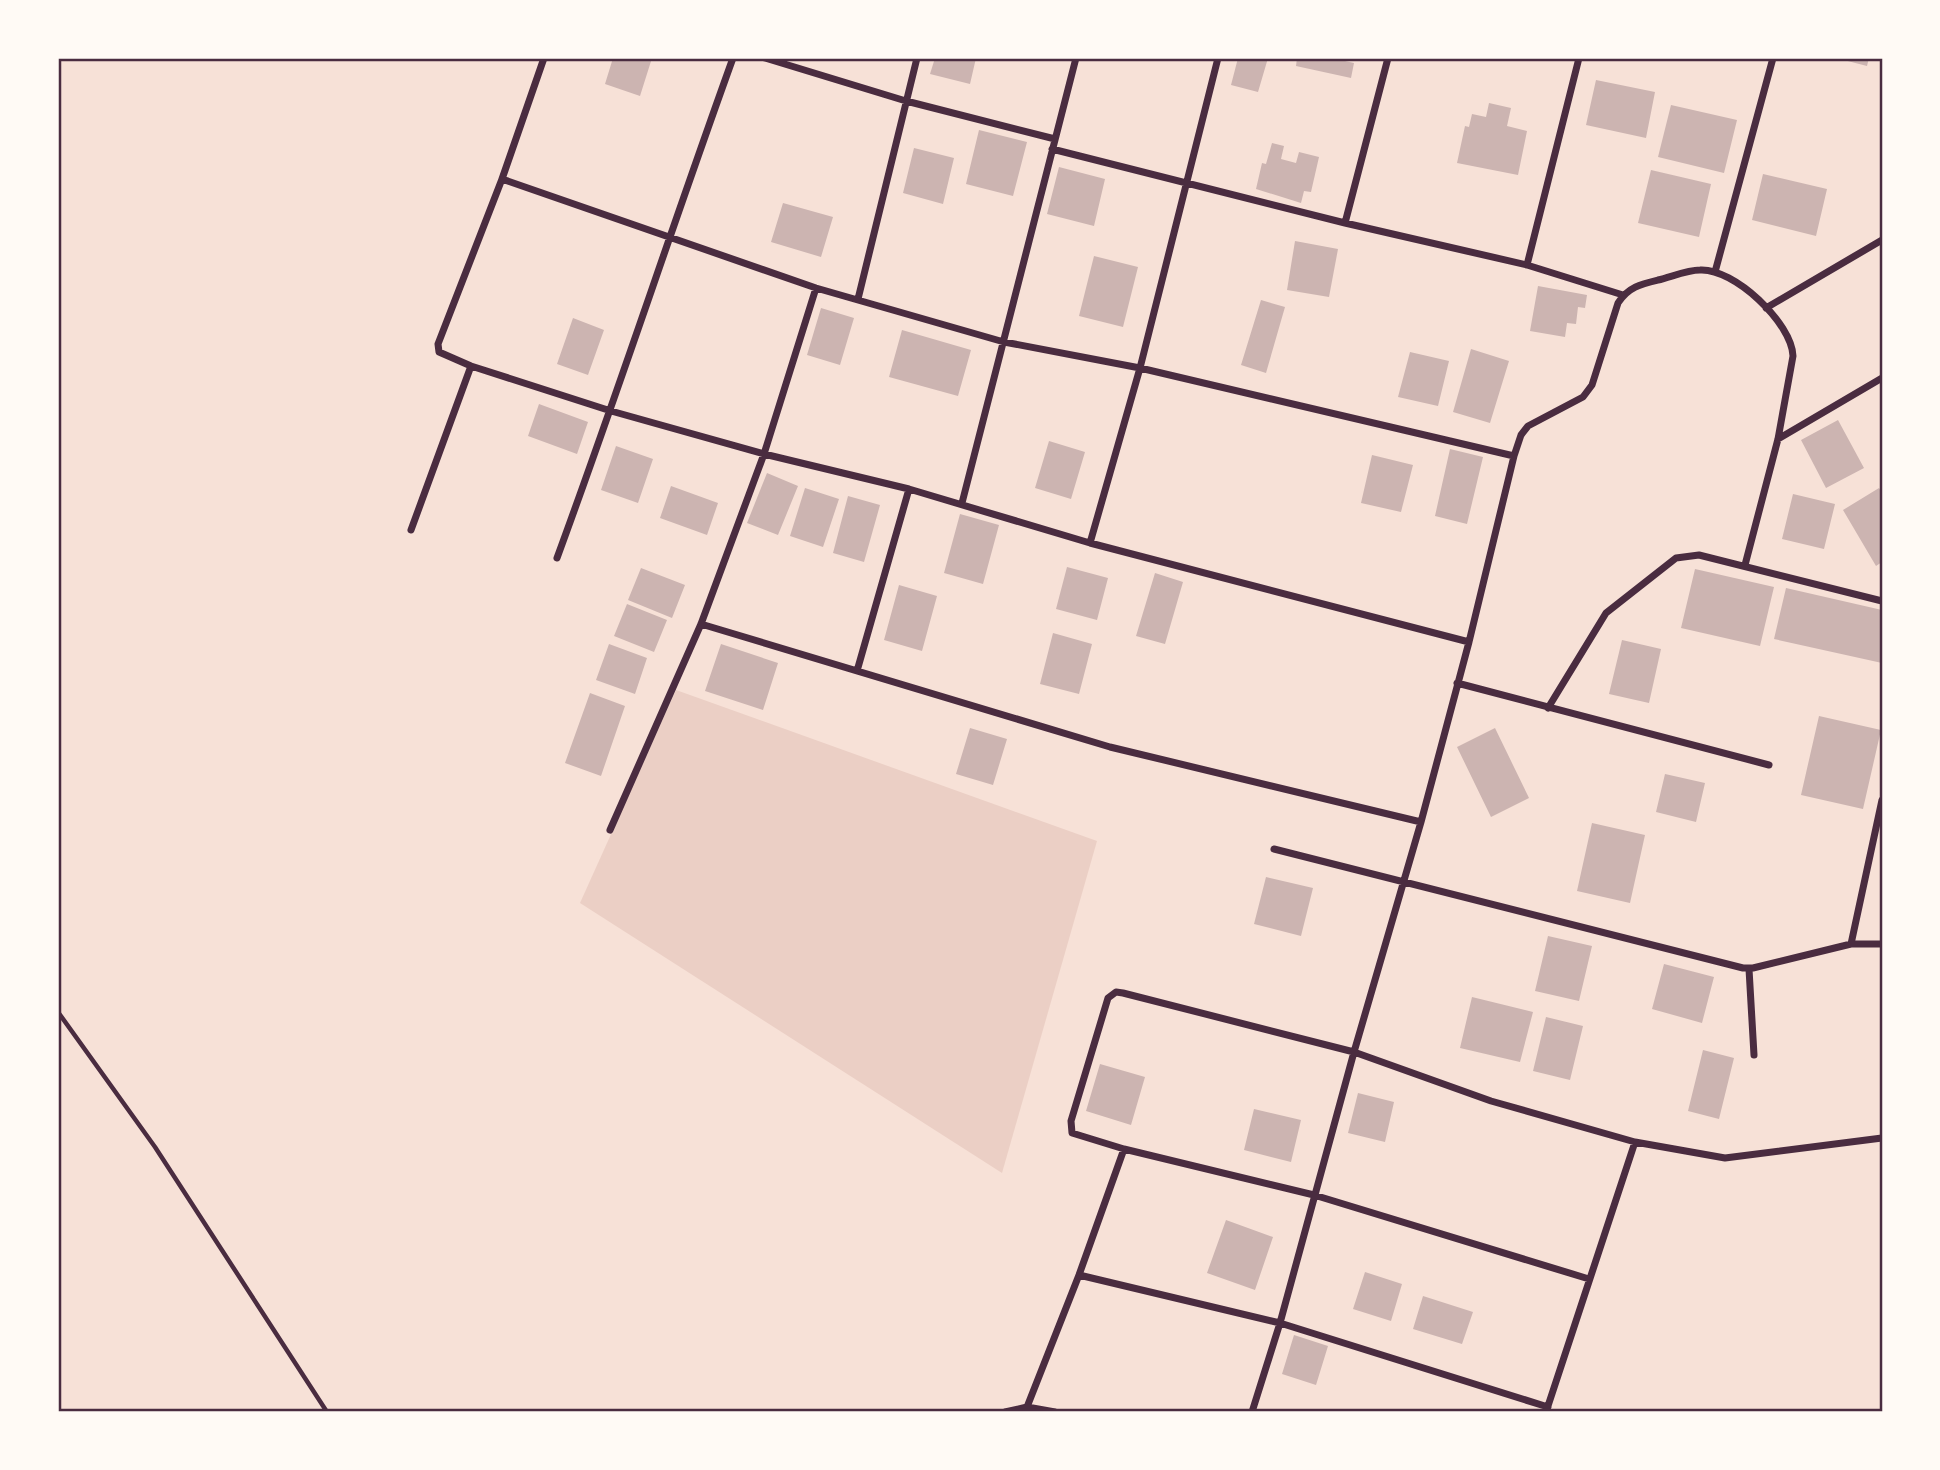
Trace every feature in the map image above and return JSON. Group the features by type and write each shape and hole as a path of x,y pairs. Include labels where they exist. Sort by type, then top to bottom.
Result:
{"street":[{"path":"544,58 502,179 437,347 439,352 471,366 611,411 764,454 961,503 1090,543 1469,642"},
{"path":"557,558 611,411 668,237 733,58"},
{"path":"765,58 906,101 1055,139"},
{"path":"858,299 917,58"},
{"path":"961,503 1076,58"},
{"path":"1090,543 1140,368 1218,58"},
{"path":"1345,223 1388,58"},
{"path":"1527,265 1579,58"},
{"path":"1715,272 1773,58"},
{"path":"1052,149 1345,223 1527,265 1623,295"},
{"path":"502,179 816,288 1004,342 1140,368 1514,456"},
{"path":"1766,308 1882,240"},
{"path":"1252,1412 1280,1324 1354,1052 1421,822 1521,435 1528,426 1583,397 1592,386 1618,303 1623,295 1639,284 1701,269 1715,272 1730,278 1766,308 1793,344 1778,439 1745,565"},
{"path":"610,830 701,624 764,454 816,288"},
{"path":"411,530 471,366"},
{"path":"1778,439 1882,379"},
{"path":"857,671 909,489"},
{"path":"1548,708 1606,613 1676,558 1699,555 1881,600"},
{"path":"701,624 1110,747 1421,822"},
{"path":"1457,683 1769,765"},
{"path":"1851,944 1882,800"},
{"path":"1274,849 1749,969 1851,944 1882,944"},
{"path":"1749,969 1754,1055"},
{"path":"1589,1279 1314,1195 1076,1136 1070,1128 1105,1003 1111,994 1116,992 1354,1052 1491,1101 1635,1142 1725,1158 1882,1138"},
{"path":"1079,1275 1280,1324 1547,1410 1635,1142"},
{"path":"1027,1407 1079,1275 1124,1149"},
{"path":"1005,1412 1027,1407 1055,1412"}],"lane":[{"path":"58,1012 155,1147 327,1412"}],"shaded area":[{"path":"676,690 1097,841 1002,1173 580,903"}],"building":[{"path":"613,58 652,58 640,96 605,84"},
{"path":"935,58 976,58 970,84 930,74"},
{"path":"1238,58 1268,58 1258,92 1231,85"},
{"path":"1297,58 1346,58 1345,61 1354,63 1351,78 1296,66"},
{"path":"1836,58 1869,58 1867,66"},
{"path":"1596,80 1655,92 1646,138 1586,125"},
{"path":"1489,103 1511,108 1507,126 1527,131 1518,175 1457,163 1465,126 1469,127 1472,114 1486,117"},
{"path":"1671,105 1737,120 1724,173 1658,157"},
{"path":"979,130 1027,142 1013,196 966,184"},
{"path":"1272,143 1284,146 1281,159 1296,163 1299,152 1319,157 1311,192 1304,191 1301,203 1256,189 1262,163 1266,164"},
{"path":"914,148 954,158 943,204 903,193"},
{"path":"1059,167 1105,179 1094,226 1047,214"},
{"path":"1651,170 1711,184 1699,237 1638,223"},
{"path":"1763,174 1827,189 1816,236 1752,220"},
{"path":"783,203 833,217 821,257 771,242"},
{"path":"1295,241 1338,249 1329,297 1287,290"},
{"path":"1094,256 1138,267 1123,327 1079,316"},
{"path":"1538,286 1587,295 1585,308 1578,307 1576,324 1567,323 1565,337 1530,331"},
{"path":"1261,300 1285,307 1266,373 1241,365"},
{"path":"821,308 854,318 840,365 807,355"},
{"path":"573,318 604,330 588,375 557,364"},
{"path":"902,330 971,350 958,396 889,377"},
{"path":"1471,349 1509,361 1490,423 1453,412"},
{"path":"1410,352 1449,361 1438,406 1398,397"},
{"path":"539,404 588,422 577,454 528,436"},
{"path":"1838,420 1864,468 1826,488 1801,440"},
{"path":"1049,441 1085,452 1071,499 1035,488"},
{"path":"616,446 653,459 638,503 601,490"},
{"path":"1450,449 1483,457 1467,524 1435,516"},
{"path":"1372,455 1413,465 1401,512 1361,503"},
{"path":"767,473 798,486 778,535 747,523"},
{"path":"671,486 718,503 707,535 660,518"},
{"path":"805,488 839,499 823,547 790,536"},
{"path":"1879,488 1882,493 1882,562 1876,566 1843,510"},
{"path":"1793,494 1835,504 1824,549 1782,539"},
{"path":"848,496 880,505 864,562 833,553"},
{"path":"960,514 999,525 983,584 944,573"},
{"path":"1067,567 1108,578 1097,620 1056,609"},
{"path":"641,568 685,585 672,618 628,600"},
{"path":"1695,569 1774,587 1760,646 1681,628"},
{"path":"1155,573 1183,582 1165,644 1136,636"},
{"path":"899,585 937,596 922,651 884,640"},
{"path":"1786,588 1882,610 1882,663 1774,639"},
{"path":"627,604 667,620 654,652 614,636"},
{"path":"1053,633 1092,644 1079,694 1040,684"},
{"path":"1622,640 1661,649 1649,703 1609,694"},
{"path":"609,644 647,658 635,694 596,680"},
{"path":"721,644 778,663 763,710 705,691"},
{"path":"590,693 625,706 601,776 565,763"},
{"path":"1819,716 1881,730 1863,809 1801,795"},
{"path":"970,728 1007,739 993,785 956,774"},
{"path":"1495,728 1529,798 1491,817 1457,747"},
{"path":"1665,774 1705,783 1696,822 1656,812"},
{"path":"1592,823 1645,835 1630,903 1577,891"},
{"path":"1266,877 1313,888 1301,936 1254,924"},
{"path":"1548,936 1592,946 1579,1001 1535,991"},
{"path":"1664,964 1714,977 1702,1023 1652,1009"},
{"path":"1472,997 1533,1012 1520,1062 1460,1048"},
{"path":"1546,1017 1583,1026 1570,1080 1533,1071"},
{"path":"1703,1050 1734,1058 1719,1119 1688,1111"},
{"path":"1100,1064 1145,1077 1131,1125 1086,1111"},
{"path":"1358,1093 1394,1102 1385,1142 1348,1133"},
{"path":"1254,1109 1301,1120 1291,1162 1244,1150"},
{"path":"1226,1220 1273,1237 1255,1290 1207,1273"},
{"path":"1365,1272 1402,1284 1391,1321 1353,1309"},
{"path":"1423,1296 1473,1312 1462,1344 1413,1329"},
{"path":"1294,1335 1328,1346 1316,1385 1282,1374"}]}
